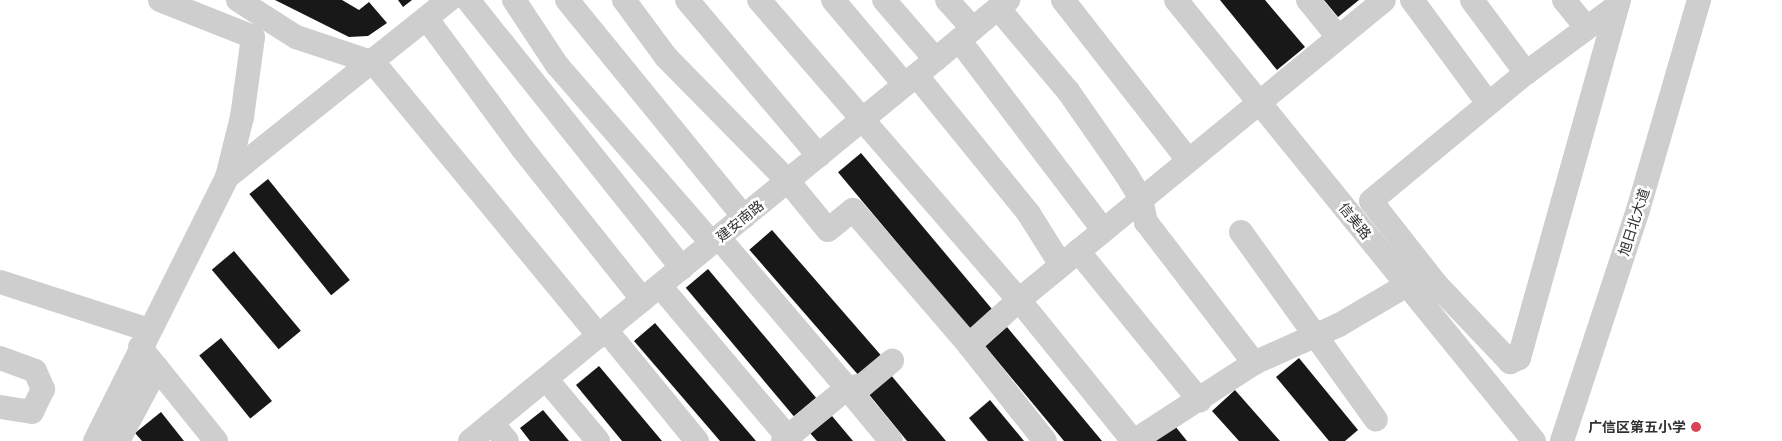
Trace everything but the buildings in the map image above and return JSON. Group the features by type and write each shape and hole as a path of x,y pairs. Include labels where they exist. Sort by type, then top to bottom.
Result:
{"street":[{"path":"160,0 253,38 296,37"},
{"path":"238,0 296,37 374,63 602,333 696,441"},
{"path":"226,177 374,63 449,0"},
{"path":"468,0 682,268"},
{"path":"514,0 557,65 847,388 891,441"},
{"path":"567,0 744,218"},
{"path":"624,0 666,58 788,181 828,230 853,210 969,345 1045,441"},
{"path":"687,0 819,156"},
{"path":"759,0 1019,300 1134,441 1200,401 1254,363 1316,335 1407,285 1436,284"},
{"path":"833,0 911,81 1029,214 1200,401"},
{"path":"884,0 936,60"},
{"path":"947,0 966,35 1103,230"},
{"path":"1063,0 1188,160"},
{"name":"信美路","path":"1176,0 1534,441"},
{"path":"1308,0 1338,37"},
{"path":"969,345 1069,258 1384,0"},
{"path":"1412,0 1488,103"},
{"path":"1472,0 1526,73"},
{"path":"1564,0 1586,27"},
{"name":"旭日北大道","path":"1562,441 1638,210 1699,0"},
{"path":"1004,2 1068,90 1141,199 1146,222 1254,363"},
{"name":"建安南路","path":"470,441 911,81 1004,2"},
{"path":"1618,3 1519,358 1510,362 1436,284 1371,201 1488,103 1618,3"},
{"path":"427,18 522,148 787,440 847,388 863,385 892,360"},
{"path":"95,441 226,177 242,118 253,38"},
{"path":"1241,232 1376,420"},
{"path":"0,282 145,338 157,368 216,441"},
{"path":"0,358 35,371 43,389 32,412 0,407"},
{"path":"119,440 157,368"},
{"path":"546,379 598,441"},
{"path":"492,423 507,441"}],"place":[{"name":"广信区第五小学","path":"1696,427"}]}
